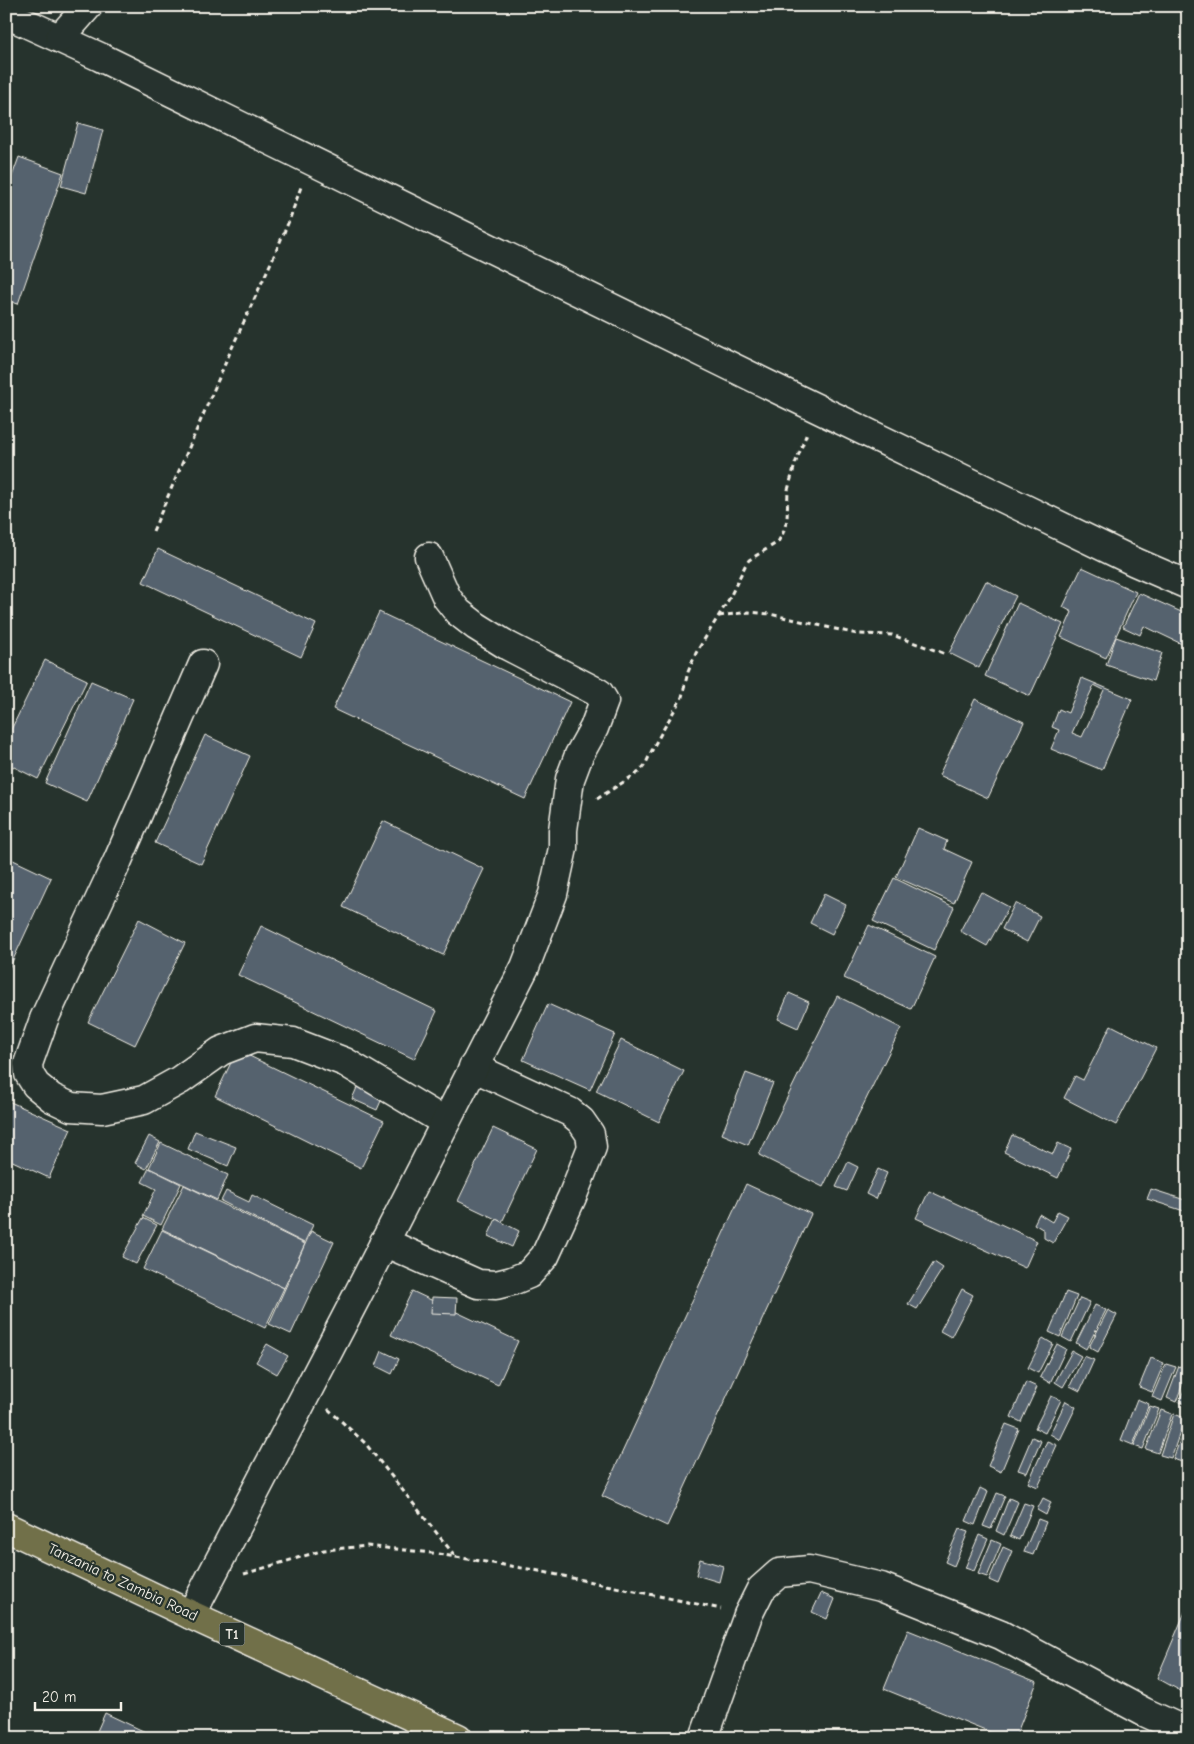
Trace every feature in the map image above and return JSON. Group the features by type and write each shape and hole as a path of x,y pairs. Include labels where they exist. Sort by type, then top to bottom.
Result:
{"highway":[{"name":"Tanzania to Zambia Road","path":"6,1527 458,1738"}],"lane":[{"path":"60,38 88,6"},
{"path":"6,14 60,38 816,408 1136,562 1188,585"},
{"path":"190,1614 526,966 550,903 559,869 570,779 604,701 600,693 508,646 458,612 447,598 429,557"},
{"path":"203,664 118,860 44,1019 28,1064 30,1074 36,1085 52,1098 71,1107 102,1109 144,1100 180,1080 221,1051 255,1038 293,1042 345,1062 445,1122"},
{"path":"384,1242 478,1284 496,1285 529,1274 545,1256 592,1147 590,1134 581,1121 570,1112 473,1067"},
{"path":"704,1738 748,1615 762,1589 779,1573 809,1570 881,1587 1001,1635 1144,1712 1188,1732"}],"path":[{"path":"153,531 286,229 312,161"},
{"path":"563,830 591,804 639,772 645,765 682,697 688,672 696,653 729,599 748,560 778,542 783,533 787,520 790,481 816,408"},
{"path":"718,616 749,612 770,614 857,634 892,635 946,654"},
{"path":"307,1391 365,1443 455,1556"},
{"path":"205,1585 324,1550 367,1546 455,1556 534,1570 748,1615"}],"building":[{"path":"78,123 103,130 86,193 61,186"},
{"path":"19,157 63,173 18,304 6,300 6,193"},
{"path":"158,549 316,624 301,657 143,582"},
{"path":"1082,567 1136,592 1106,658 1061,637 1072,612 1063,607"},
{"path":"986,581 1016,596 979,668 949,653"},
{"path":"1139,593 1188,615 1188,647 1144,626 1140,635 1123,627"},
{"path":"1018,603 1063,624 1030,696 985,676"},
{"path":"379,612 570,702 525,799 333,709"},
{"path":"1116,637 1162,653 1153,681 1106,665"},
{"path":"45,660 87,680 38,779 6,763 6,740"},
{"path":"1082,678 1132,699 1102,770 1051,749 1059,730 1052,727 1059,709 1068,713","holes":["1094,685 1104,690 1082,737 1072,733"]},
{"path":"91,681 133,699 87,802 45,783"},
{"path":"975,699 1024,722 988,798 939,775"},
{"path":"205,735 250,756 201,864 155,843"},
{"path":"383,821 484,869 443,955 343,907"},
{"path":"918,828 947,841 944,849 972,862 954,903 896,877"},
{"path":"11,859 51,878 6,975 6,870"},
{"path":"894,878 954,907 934,950 873,921"},
{"path":"981,892 1009,907 987,946 960,931"},
{"path":"824,894 846,905 832,934 810,923"},
{"path":"1015,903 1040,916 1027,942 1002,929"},
{"path":"139,919 185,943 135,1045 88,1022"},
{"path":"869,925 935,957 911,1009 844,978"},
{"path":"261,926 437,1011 414,1059 238,975"},
{"path":"789,993 809,1002 798,1028 778,1019"},
{"path":"837,996 901,1028 823,1187 759,1155"},
{"path":"548,1004 615,1034 590,1090 523,1060"},
{"path":"1111,1025 1156,1048 1116,1125 1064,1098 1075,1076 1083,1080"},
{"path":"621,1040 684,1071 659,1122 596,1091"},
{"path":"237,1050 384,1121 361,1168 215,1096"},
{"path":"746,1073 773,1083 748,1145 722,1134"},
{"path":"359,1083 384,1094 377,1110 352,1099"},
{"path":"6,1100 71,1129 49,1178 6,1158"},
{"path":"493,1128 537,1149 502,1222 458,1201"},
{"path":"195,1131 236,1147 228,1166 188,1149"},
{"path":"1012,1135 1053,1154 1058,1143 1071,1149 1058,1178 1004,1152"},
{"path":"149,1136 160,1142 146,1169 135,1163"},
{"path":"161,1143 228,1175 217,1200 149,1168"},
{"path":"848,1162 858,1167 847,1191 836,1187"},
{"path":"149,1168 181,1184 161,1225 143,1216 156,1189 142,1182"},
{"path":"878,1169 887,1173 876,1199 866,1194"},
{"path":"746,1184 811,1214 667,1526 602,1496"},
{"path":"184,1185 305,1244 284,1288 162,1229"},
{"path":"1151,1189 1188,1201 1187,1212 1147,1199"},
{"path":"226,1191 249,1202 252,1195 313,1225 304,1243 221,1201"},
{"path":"929,1191 1037,1241 1025,1268 916,1218"},
{"path":"1058,1211 1068,1216 1053,1243 1044,1238 1044,1230 1034,1224 1039,1214 1052,1222"},
{"path":"143,1218 157,1225 136,1264 122,1257"},
{"path":"496,1219 519,1231 512,1247 488,1236"},
{"path":"162,1230 284,1288 265,1328 143,1269"},
{"path":"311,1231 334,1242 291,1334 269,1324"},
{"path":"934,1262 943,1268 917,1309 908,1304"},
{"path":"962,1289 973,1295 951,1337 940,1331"},
{"path":"412,1291 518,1341 498,1385 391,1335"},
{"path":"1066,1292 1077,1296 1060,1337 1049,1332"},
{"path":"432,1297 457,1298 456,1314 431,1313"},
{"path":"1080,1298 1090,1302 1071,1342 1062,1337"},
{"path":"1095,1305 1106,1310 1086,1349 1076,1343"},
{"path":"1108,1310 1117,1315 1098,1352 1089,1347"},
{"path":"1043,1338 1053,1344 1038,1373 1028,1368"},
{"path":"267,1344 288,1356 277,1374 256,1362"},
{"path":"1057,1344 1066,1349 1050,1383 1040,1377"},
{"path":"382,1351 399,1359 392,1374 376,1366"},
{"path":"1072,1351 1081,1356 1063,1387 1055,1382"},
{"path":"1084,1356 1094,1360 1080,1391 1070,1386"},
{"path":"1151,1358 1164,1363 1152,1392 1139,1387"},
{"path":"1166,1364 1176,1367 1162,1401 1152,1397"},
{"path":"1179,1366 1188,1370 1176,1402 1167,1398"},
{"path":"1188,1380 1188,1405 1179,1402"},
{"path":"1026,1382 1037,1387 1021,1422 1011,1417"},
{"path":"1051,1396 1061,1400 1045,1433 1035,1428"},
{"path":"1137,1399 1149,1404 1133,1445 1121,1440"},
{"path":"1066,1401 1076,1407 1060,1440 1050,1434"},
{"path":"1150,1406 1159,1409 1143,1449 1134,1446"},
{"path":"1161,1410 1172,1414 1158,1453 1146,1449"},
{"path":"1174,1414 1185,1418 1171,1458 1160,1455"},
{"path":"1188,1419 1188,1446 1182,1462 1173,1459"},
{"path":"1006,1424 1019,1429 1001,1472 988,1466"},
{"path":"1032,1437 1041,1441 1027,1473 1018,1470"},
{"path":"1047,1441 1057,1445 1038,1487 1028,1483"},
{"path":"980,1488 988,1492 975,1525 966,1521"},
{"path":"997,1493 1005,1496 991,1529 983,1526"},
{"path":"1009,1498 1018,1502 1004,1535 996,1531"},
{"path":"1043,1498 1051,1502 1046,1515 1037,1510"},
{"path":"1024,1503 1033,1506 1019,1540 1010,1536"},
{"path":"1038,1519 1046,1522 1033,1555 1024,1552"},
{"path":"959,1529 968,1532 954,1566 945,1562"},
{"path":"979,1535 988,1539 974,1571 965,1568"},
{"path":"992,1540 1001,1544 987,1577 978,1574"},
{"path":"1003,1547 1012,1551 998,1584 989,1580"},
{"path":"700,1559 723,1566 719,1582 696,1575"},
{"path":"821,1593 835,1599 827,1619 812,1612"},
{"path":"1188,1605 1188,1695 1157,1678"},
{"path":"908,1630 1037,1682 1015,1738 1005,1738 884,1689"},
{"path":"105,1713 158,1738 94,1738"}]}
